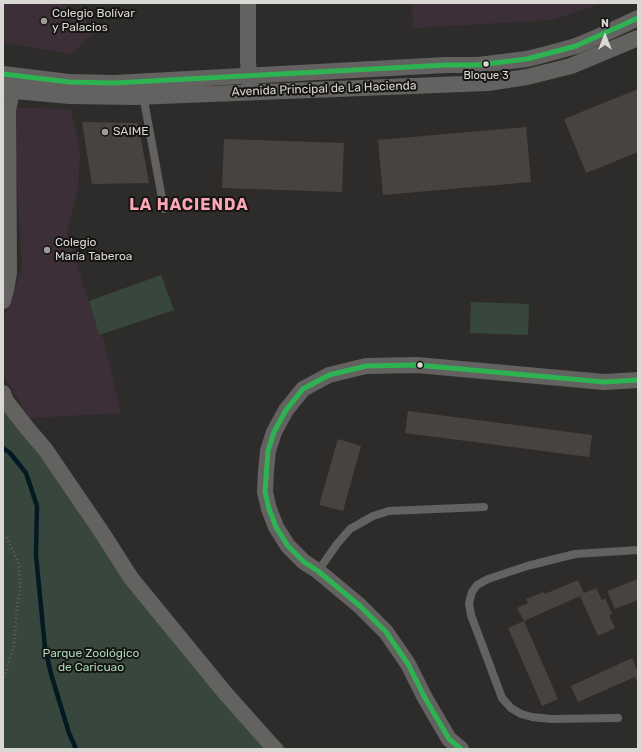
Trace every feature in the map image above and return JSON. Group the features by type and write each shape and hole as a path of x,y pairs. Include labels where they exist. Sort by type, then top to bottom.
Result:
{"street":[{"path":"248,3 250,92"},
{"name":"Avenida Principal de La Hacienda","path":"8,91 70,96 249,76 478,65 527,59 576,46 638,18"},
{"name":"Avenida Principal de La Hacienda","path":"3,74 69,82 114,83 142,89 250,92 488,83 527,78 571,66 638,38"},
{"path":"3,301 9,274 8,91"},
{"path":"461,749 450,739 425,698 408,664 386,632 360,606 318,571 304,562 288,546 276,527 269,509 265,492 268,451 274,432 286,410 303,389 329,375 366,366 416,365 604,382 638,380"},
{"path":"3,393 6,401 45,449 131,578 226,694 275,749"}],"lane":[{"path":"142,89 164,209"},
{"path":"318,571 337,544 350,529 373,516 389,511 484,507"},
{"path":"618,718 551,719 521,714 511,708 502,698 471,615 469,603 472,592 477,585 488,579 527,566 575,554 638,550"}],"path":[{"path":"3,535 7,538 19,564 20,589 14,645 3,680"}],"shaded area":[{"name":"Colegio Bolívar y Palacios","path":"3,3 61,3 75,11 96,31 71,54 3,42"},
{"path":"412,3 602,3 551,20 413,28"},
{"name":"Colegio María Taberoa","path":"13,108 71,109 80,154 78,188 67,233 99,335 103,337 121,413 29,418 6,379 3,368 3,321 22,268"}],"green space":[{"path":"161,275 174,310 99,335 89,301"},
{"path":"471,302 529,304 528,335 470,333"},
{"name":"Parque Zoológico de Caricuao","path":"3,384 42,450 229,693 287,749 3,749"}],"building":[{"path":"638,89 638,152 586,173 564,119"},
{"path":"82,122 138,123 149,183 92,184"},
{"path":"526,127 531,182 383,195 378,140"},
{"path":"224,139 344,143 342,192 222,188"},
{"path":"408,411 592,435 589,457 405,433"},
{"path":"338,439 361,446 343,511 319,505"},
{"path":"638,579 638,600 615,609 607,591"},
{"path":"578,580 584,593 596,588 602,600 605,598 612,614 609,615 615,628 598,636 580,596 524,621 517,608 528,603 526,599 544,592 545,594"},
{"path":"524,621 558,699 542,706 508,628"},
{"path":"632,658 638,672 638,685 635,677 578,702 571,686"}],"waterway":[{"path":"3,448 10,453 26,473 37,506 36,555 45,648 51,674 69,733 76,749"}],"transit line":[{"path":"3,74 69,82 114,83 446,65 478,65 527,59 576,46 638,18"},
{"path":"461,749 449,739 425,698 408,664 386,632 360,606 318,571 304,562 288,546 276,527 269,509 265,492 268,451 274,432 286,410 303,389 329,375 366,366 417,365 604,382 638,380"}],"place":[{"name":"Colegio Bolívar y Palacios","path":"44,21"},
{"name":"Bloque 3","path":"486,64"},
{"name":"SAIME","path":"105,132"},
{"name":"Colegio María Taberoa","path":"47,250"}],"district":[{"name":"LA HACIENDA","path":"189,205"}]}
